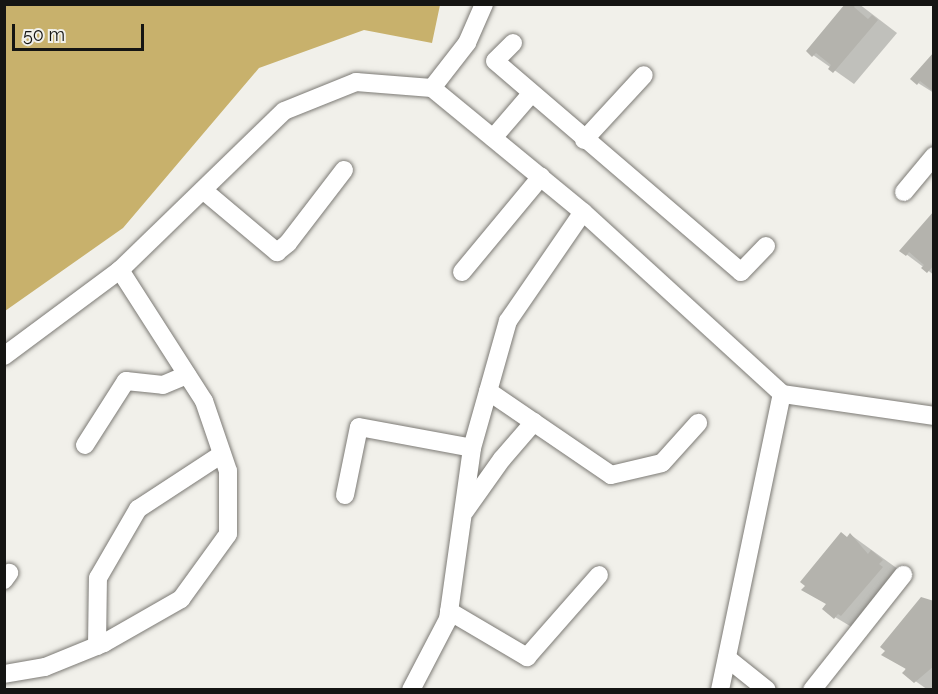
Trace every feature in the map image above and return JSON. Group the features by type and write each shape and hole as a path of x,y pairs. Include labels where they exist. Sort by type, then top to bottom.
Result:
{"lane":[{"path":"432,88 467,43 484,4"},
{"path":"513,43 495,61 530,94 741,272 766,246"},
{"path":"584,140 644,75"},
{"path":"4,356 120,270 284,111 356,82 432,88 583,212 782,394 933,416"},
{"path":"493,138 530,94"},
{"path":"904,192 933,156"},
{"path":"202,190 277,252 288,243 344,170"},
{"path":"462,272 541,177"},
{"path":"411,690 449,611 472,448 508,321 583,212"},
{"path":"4,674 45,667 96,646 181,599 228,534 228,471 204,401 120,270"},
{"path":"85,445 126,381 163,385 187,375"},
{"path":"488,391 611,475 662,463 698,423"},
{"path":"720,690 782,394"},
{"path":"463,515 502,459 534,422"},
{"path":"345,495 359,427 472,448"},
{"path":"96,646 98,578 138,509 222,454"},
{"path":"449,611 527,657 600,575"},
{"path":"812,690 903,575"},
{"path":"727,658 767,690"}],"shaded area":[{"path":"5,4 440,5 432,43 364,30 259,68 123,228 5,311"}],"building":[{"path":"845,4 856,4 854,7 868,19 872,15 878,20 833,73 828,69 831,65 816,53 812,57 806,51"},
{"path":"934,52 934,92 920,81 917,85 910,79"},
{"path":"934,211 934,265 927,273 921,268 924,265 909,252 906,256 899,251"},
{"path":"841,532 847,537 850,533 868,554 871,550 883,560 879,564 883,567 841,616 838,614 834,619 822,609 826,604 801,590 805,586 800,582"},
{"path":"921,597 934,601 934,666 914,683 902,673 906,669 881,655 885,651 880,647"}]}
